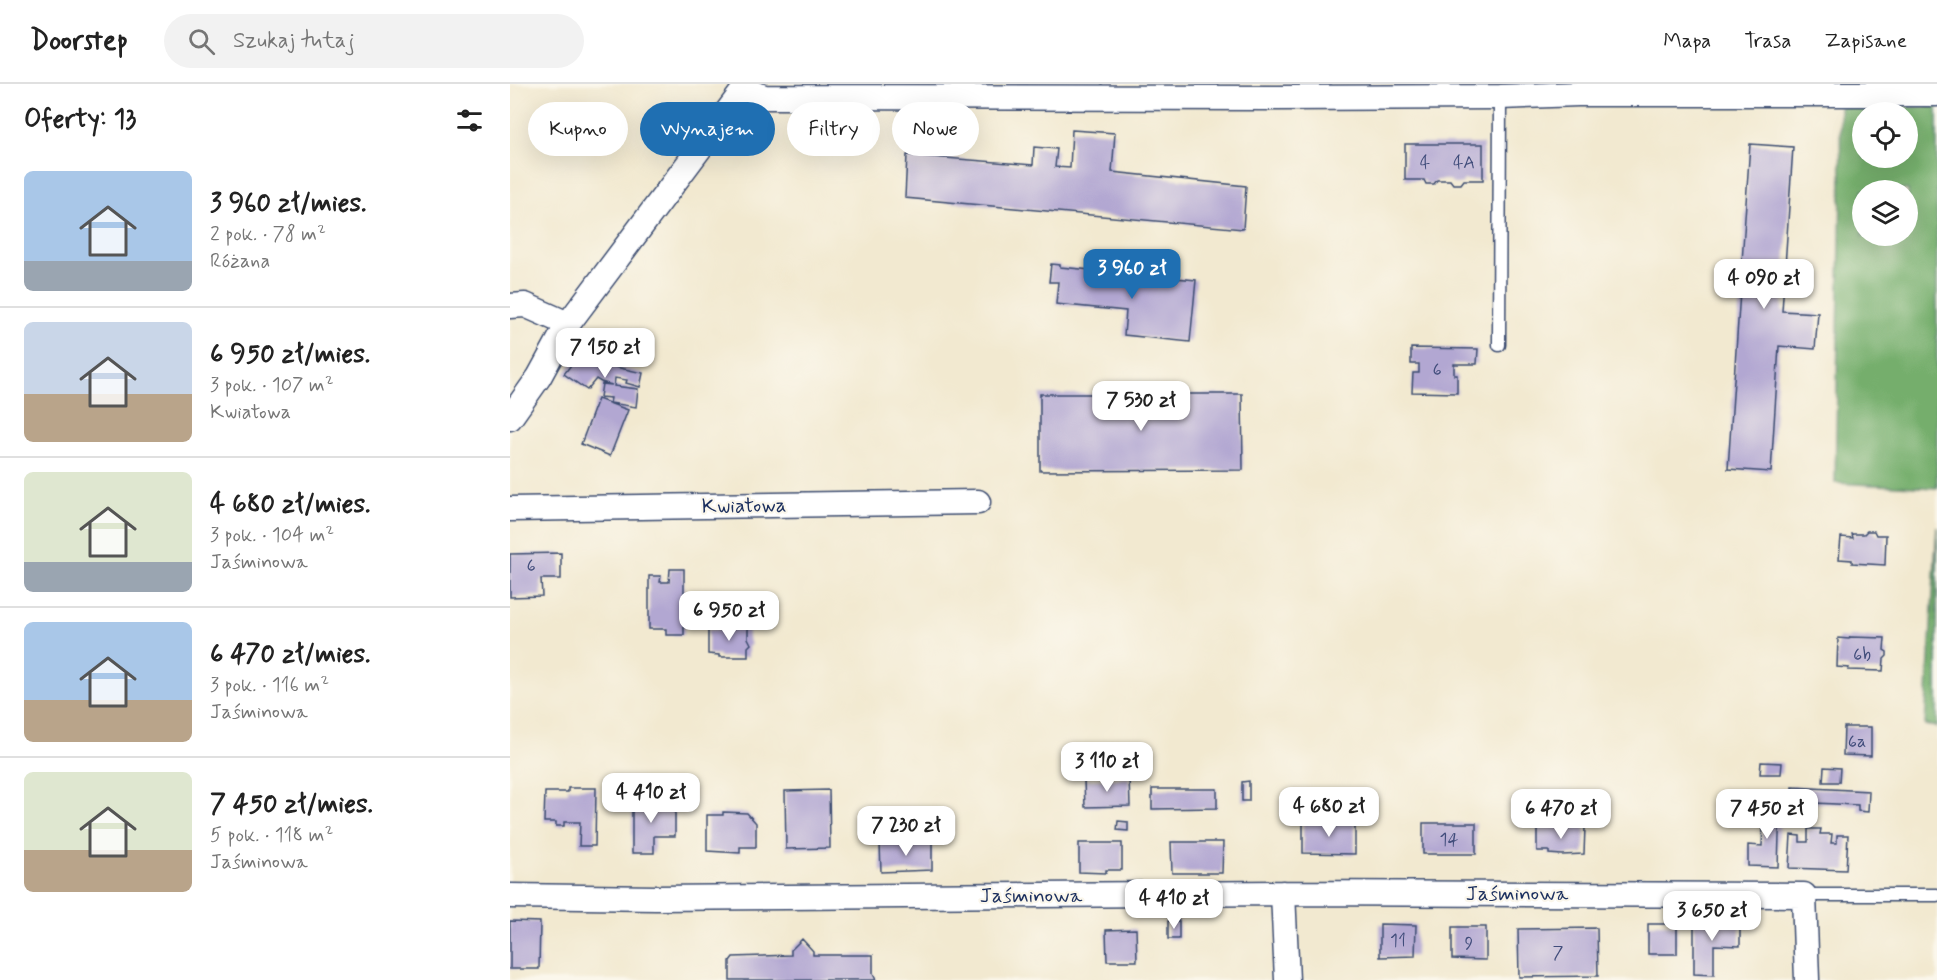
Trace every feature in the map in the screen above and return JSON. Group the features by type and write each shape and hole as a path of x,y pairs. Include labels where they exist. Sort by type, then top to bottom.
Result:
{"street":[{"path":"510,418 539,377 568,324 746,87 764,97 1500,98 1578,94 1937,94"},
{"path":"510,306 525,305 568,324"},
{"name":"Kwiatowa","path":"510,509 978,502"},
{"path":"1283,893 1287,980"},
{"name":"Jaśminowa","path":"510,896 668,898 1283,893 1804,895"},
{"path":"1804,895 1807,980"}],"lane":[{"path":"1499,345 1500,98"},
{"name":"Jaśminowa","path":"1804,895 1937,895"}],"green space":[{"path":"1840,107 1852,107 1852,168 1918,168 1918,107 1937,107 1937,488 1835,483 1841,191"},
{"path":"1937,527 1937,727 1925,725"}],"building":[{"path":"1072,130 1115,133 1112,172 1246,186 1243,229 905,198 907,156 1033,165 1034,147 1057,149 1055,167 1070,168"},
{"path":"1405,144 1483,144 1483,180 1464,180 1461,184 1453,184 1450,180 1437,180 1434,184 1426,184 1424,180 1405,180"},
{"path":"1750,144 1793,147 1782,311 1818,313 1815,349 1779,346 1771,472 1728,469"},
{"path":"1051,264 1060,265 1060,267 1196,280 1190,342 1124,335 1126,311 1056,304 1058,282 1049,282"},
{"path":"584,348 606,365 643,373 640,387 626,383 627,380 615,378 614,386 638,389 636,407 610,403 611,398 600,397 602,384 612,385 596,379 587,390 564,374"},
{"path":"1411,348 1478,349 1477,364 1454,364 1454,375 1457,375 1457,393 1412,392 1413,373 1419,373 1419,364 1411,364"},
{"path":"1040,394 1242,394 1243,470 1040,471"},
{"path":"598,399 628,410 610,456 581,444"},
{"path":"1867,531 1874,531 1876,535 1886,535 1885,565 1852,563 1852,560 1839,559 1841,537 1853,538 1852,534 1864,534"},
{"path":"561,553 561,579 541,579 542,596 510,597 510,554"},
{"path":"670,569 684,569 684,635 666,635 666,629 649,629 649,576 661,576 660,582 669,582"},
{"path":"719,627 748,627 748,638 751,644 748,647 748,657 719,657 719,655 708,654 708,630 719,629"},
{"path":"1850,637 1885,638 1884,650 1887,656 1884,659 1883,671 1848,670 1849,668 1837,667 1838,638 1849,639"},
{"path":"1844,727 1871,727 1871,756 1843,755"},
{"path":"1761,762 1782,763 1781,774 1760,774"},
{"path":"1824,767 1840,768 1839,782 1823,782"},
{"path":"1129,778 1130,806 1085,807 1084,780"},
{"path":"1249,781 1249,801 1242,801 1242,782"},
{"path":"1792,787 1869,791 1868,812 1858,811 1858,805 1792,802"},
{"path":"568,788 596,788 595,846 579,846 580,822 564,822 564,826 556,826 556,822 544,822 545,792 568,792"},
{"path":"1152,789 1217,789 1217,808 1152,809"},
{"path":"829,790 830,848 786,849 785,791"},
{"path":"632,801 675,802 675,836 654,836 654,853 632,853"},
{"path":"1764,803 1780,804 1778,867 1748,866 1748,845 1762,846"},
{"path":"723,812 747,813 756,823 756,847 740,847 740,853 707,851 707,815 723,815"},
{"path":"1118,821 1128,822 1128,831 1117,830"},
{"path":"1303,822 1355,823 1355,854 1303,853"},
{"path":"1423,823 1476,823 1476,854 1423,854"},
{"path":"1549,826 1585,827 1584,854 1562,855 1549,854 1549,851 1537,851 1537,828 1549,828"},
{"path":"1808,829 1821,829 1820,834 1832,834 1831,843 1837,843 1837,835 1848,835 1846,870 1789,868 1791,835 1800,836 1800,842 1808,842"},
{"path":"932,842 932,870 881,872 880,843"},
{"path":"1171,842 1223,842 1222,873 1172,873"},
{"path":"1079,843 1122,843 1122,870 1106,870 1106,873 1079,872"},
{"path":"1694,919 1740,922 1740,946 1714,945 1714,975 1694,974"},
{"path":"510,921 540,922 539,969 510,969"},
{"path":"1168,921 1179,921 1179,939 1168,939"},
{"path":"1380,924 1416,925 1415,956 1380,957"},
{"path":"1648,924 1677,924 1677,954 1648,954"},
{"path":"1452,927 1486,927 1486,960 1452,959"},
{"path":"1597,928 1598,976 1519,977 1518,929"},
{"path":"1136,929 1137,961 1107,961 1106,930"},
{"path":"802,939 813,951 813,955 873,955 873,974 876,980 730,980 730,961 733,957 791,955 791,950"}]}
